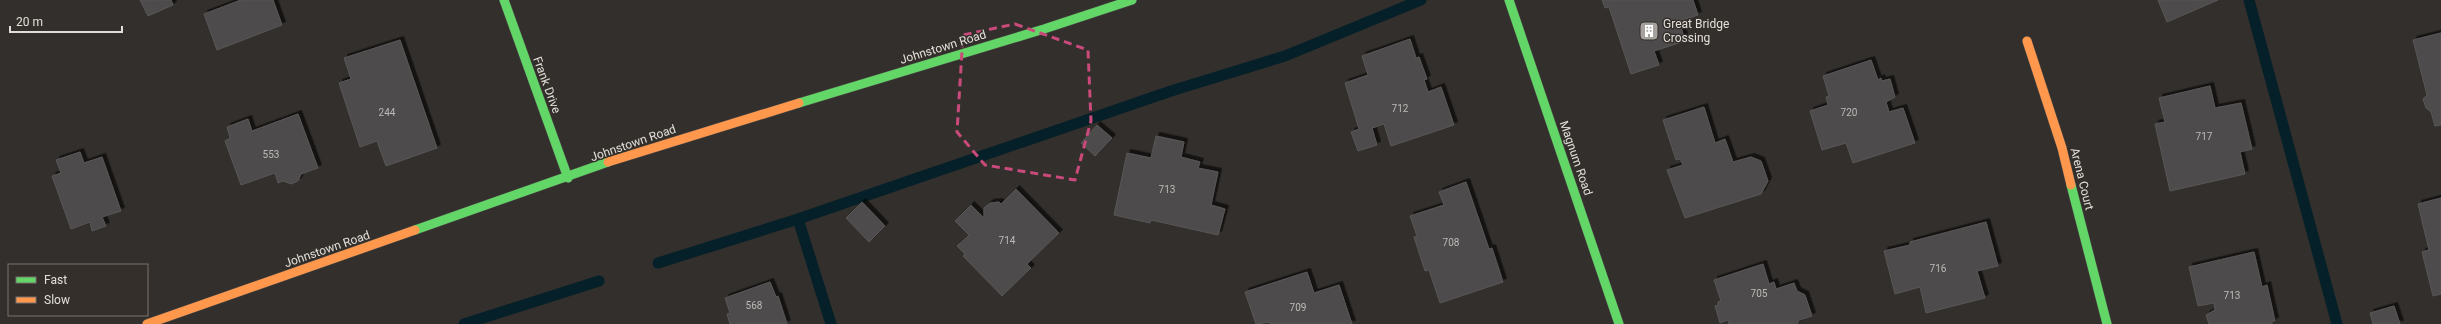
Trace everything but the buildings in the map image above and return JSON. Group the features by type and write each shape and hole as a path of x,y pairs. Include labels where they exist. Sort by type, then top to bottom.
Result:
{"main road":[{"name":"Frank Drive","path":"504,0 568,178"},
{"name":"Johnstown Road","path":"147,324 646,150 1044,29 1132,0"},
{"name":"Magnum Road","path":"1509,0 1619,324"},
{"name":"Arena Court","path":"2027,41 2062,148 2107,324"}],"highlighted area":[{"path":"1015,24 1088,50 1091,121 1075,180 985,165 957,132 963,35"}],"waterway":[{"path":"658,263 798,219 1171,91 1285,56 1421,0"},
{"path":"2249,0 2337,324"},
{"path":"798,219 831,324"},
{"path":"464,324 599,281"}],"traffic: fast":[{"path":"504,0 568,178"},
{"path":"799,103 1044,29 1132,0"},
{"path":"1509,0 1619,324"},
{"path":"415,230 608,162"},
{"path":"2071,185 2107,324"}],"traffic: slow":[{"path":"2027,41 2062,148 2071,185"},
{"path":"608,162 799,103"},
{"path":"147,324 415,230"}],"place":[{"name":"Great Bridge Crossing","path":"1649,31"}]}
